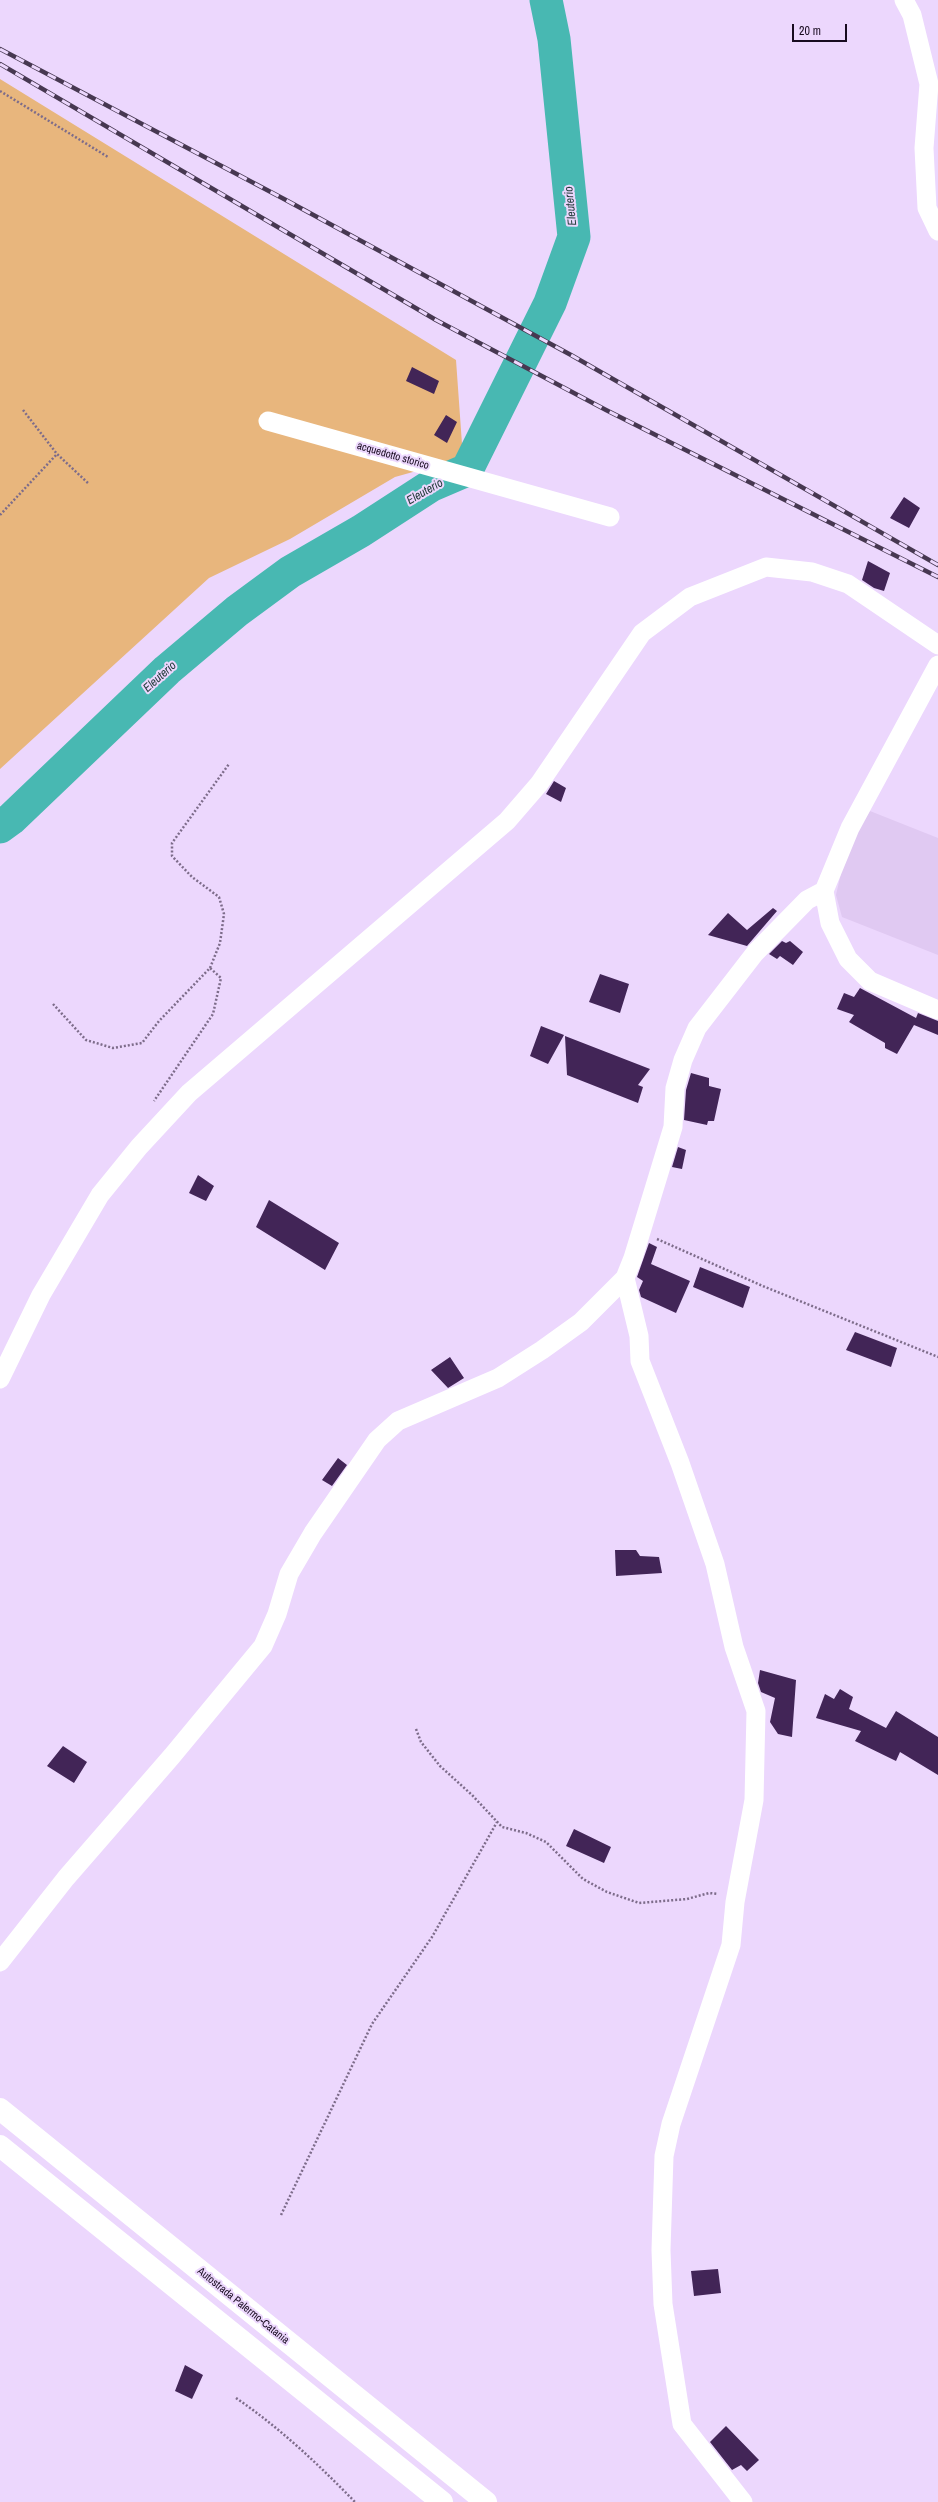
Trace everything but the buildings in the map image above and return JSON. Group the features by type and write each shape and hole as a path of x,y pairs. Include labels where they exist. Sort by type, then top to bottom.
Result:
{"highway":[{"name":"Autostrada Palermo-Catania","path":"0,2109 486,2502"},
{"path":"0,2146 442,2502"}],"street":[{"path":"904,0 912,15 929,84 924,148 927,208 938,231"},
{"name":"acquedotto storico","path":"268,421 610,517"},
{"path":"0,1379 40,1295 100,1195 139,1147 189,1093 508,821 539,784 642,633 690,597 766,567 812,572 848,584 938,645"},
{"path":"938,665 850,828 824,891 830,922 848,959 870,982 938,1010"},
{"path":"0,1962 71,1872 172,1756 263,1646 277,1614 289,1574 314,1533 377,1440 398,1421 498,1378 542,1350 581,1322 624,1278 673,1127 675,1088 697,1028 755,953 807,900 824,891"},
{"path":"624,1278 639,1336 640,1362 680,1463 715,1564 734,1647 756,1710 754,1800 736,1896 731,1944 685,2078 664,2156 661,2250 663,2304 682,2424 743,2502"}],"path":[{"path":"0,91 108,158"},
{"path":"23,410 57,454 89,484"},
{"path":"0,514 57,454"},
{"path":"53,1004 86,1040 113,1048 142,1043 159,1021 210,968 220,943 224,914 219,897 192,877 172,856 172,843 229,764"},
{"path":"152,1105 213,1014 221,978 210,968"},
{"path":"640,1232 765,1287 938,1357"},
{"path":"416,1729 421,1742 440,1766 472,1795 502,1827 526,1833 546,1842 583,1880 622,1898 639,1903 687,1899 709,1892 736,1896"},
{"path":"280,2215 334,2108 372,2024 432,1937 497,1822"},
{"path":"236,2398 268,2420 328,2474 355,2502"}],"shaded area":[{"path":"0,79 456,360 463,458 395,477 290,539 209,578 0,769"},
{"path":"870,811 938,838 938,955 842,917 836,895 842,869 853,837"}],"waterway":[{"name":"Eleuterio","path":"0,827 11,819 167,670 237,611 290,572 361,531 432,485 467,470 550,303 574,237 554,39 546,0"}],"railway":[{"path":"0,49 284,199 571,355 938,565"},
{"path":"0,64 436,320 606,410 938,577"}]}
